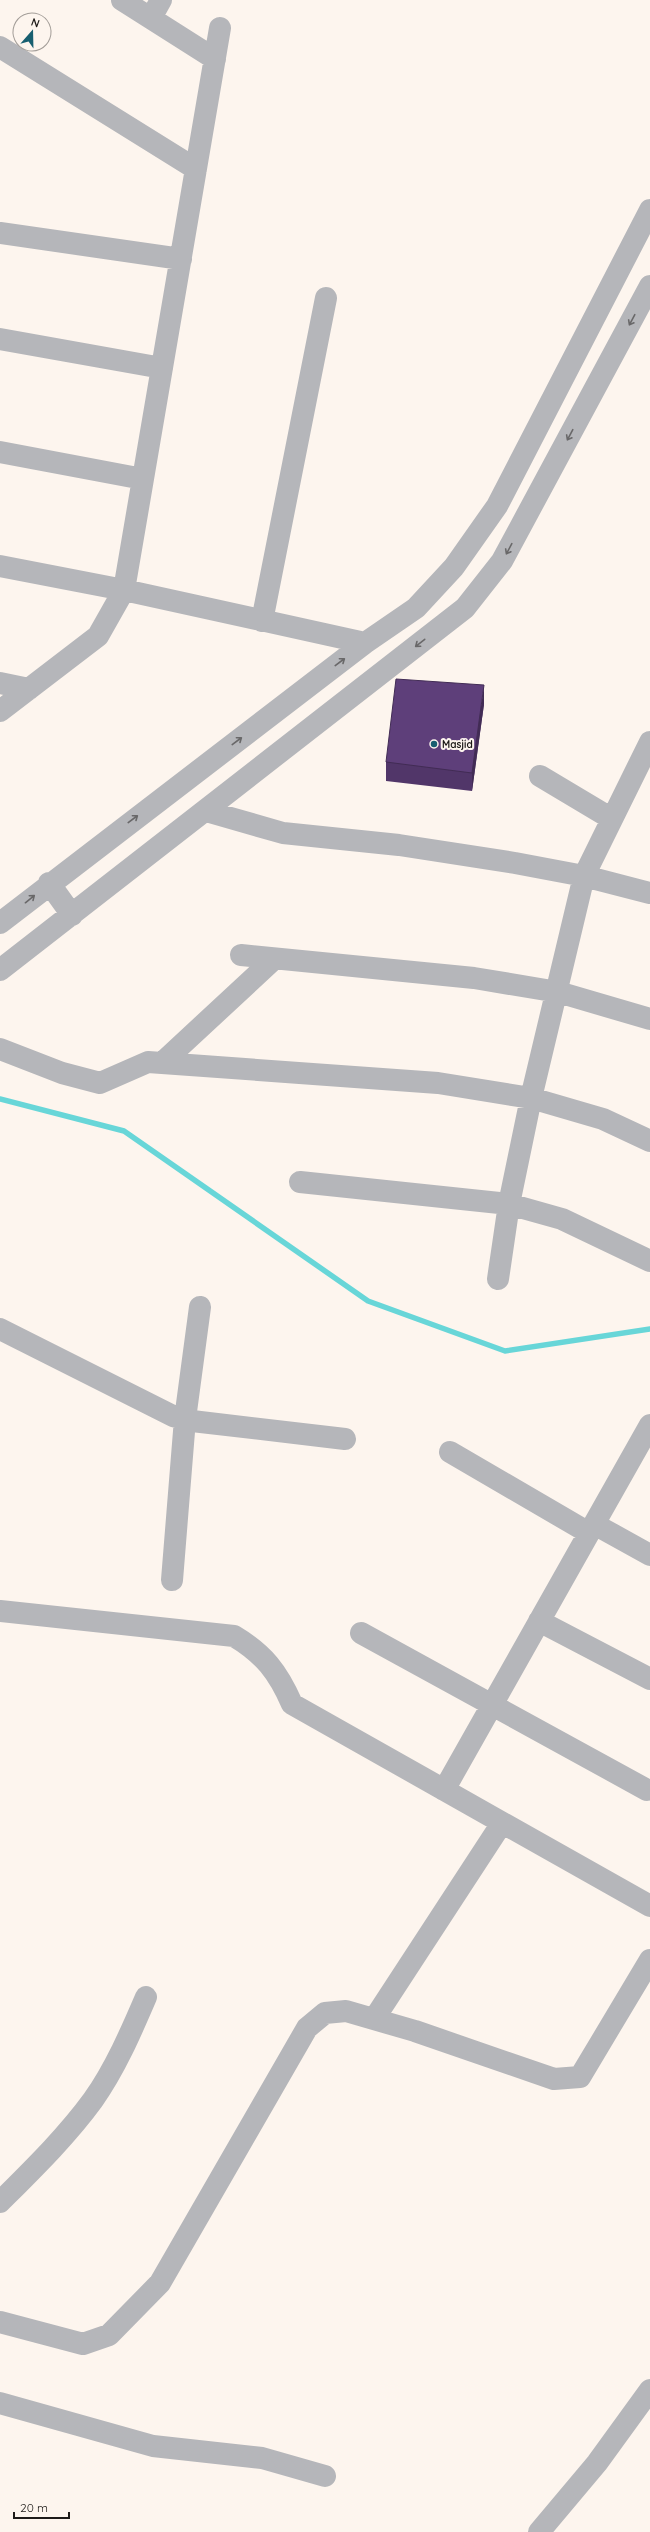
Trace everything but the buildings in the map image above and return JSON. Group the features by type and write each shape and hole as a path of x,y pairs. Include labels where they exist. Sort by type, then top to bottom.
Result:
{"street":[{"path":"122,0 156,9 215,59"},
{"path":"0,711 98,636 124,590 220,28"},
{"path":"0,47 196,169"},
{"path":"0,923 50,883 365,643 416,608 454,567 497,506 650,210"},
{"path":"0,233 181,259"},
{"path":"0,970 465,608 502,561 650,286"},
{"path":"262,621 326,298"},
{"path":"0,339 162,368"},
{"path":"0,452 143,479"},
{"path":"0,566 124,590 365,643"},
{"path":"0,683 29,690"},
{"path":"498,1278 509,1204 531,1098 558,992 584,876 650,742"},
{"path":"540,776 612,818"},
{"path":"206,811 282,832 399,845 584,876 650,894"},
{"path":"50,883 72,915"},
{"path":"241,955 466,977 558,992 650,1019"},
{"path":"163,1062 274,959"},
{"path":"0,1049 62,1073 100,1083 148,1062 438,1083 531,1098 603,1119 650,1141"},
{"path":"300,1182 509,1204 562,1219 650,1261"},
{"path":"172,1580 185,1419 200,1307"},
{"path":"0,1329 173,1416 185,1419 345,1439"},
{"path":"444,1790 649,1428"},
{"path":"450,1452 592,1528 650,1555"},
{"path":"0,1611 234,1636 256,1650 282,1681 292,1704 650,1906"},
{"path":"539,1621 650,1679"},
{"path":"361,1632 647,1790"},
{"path":"374,2019 502,1823"},
{"path":"0,2322 83,2344 109,2335 160,2283 307,2028 324,2013 346,2012 374,2019 554,2079 580,2077 650,1960"},
{"path":"0,2202 43,2158 93,2100 109,2074 146,1997"},
{"path":"539,2532 597,2463 650,2390"},
{"path":"0,2403 153,2446 262,2458 326,2476"}],"waterway":[{"path":"0,1099 124,1131 368,1301 505,1351 650,1329"}],"place":[{"name":"Masjid","path":"434,744"}]}
